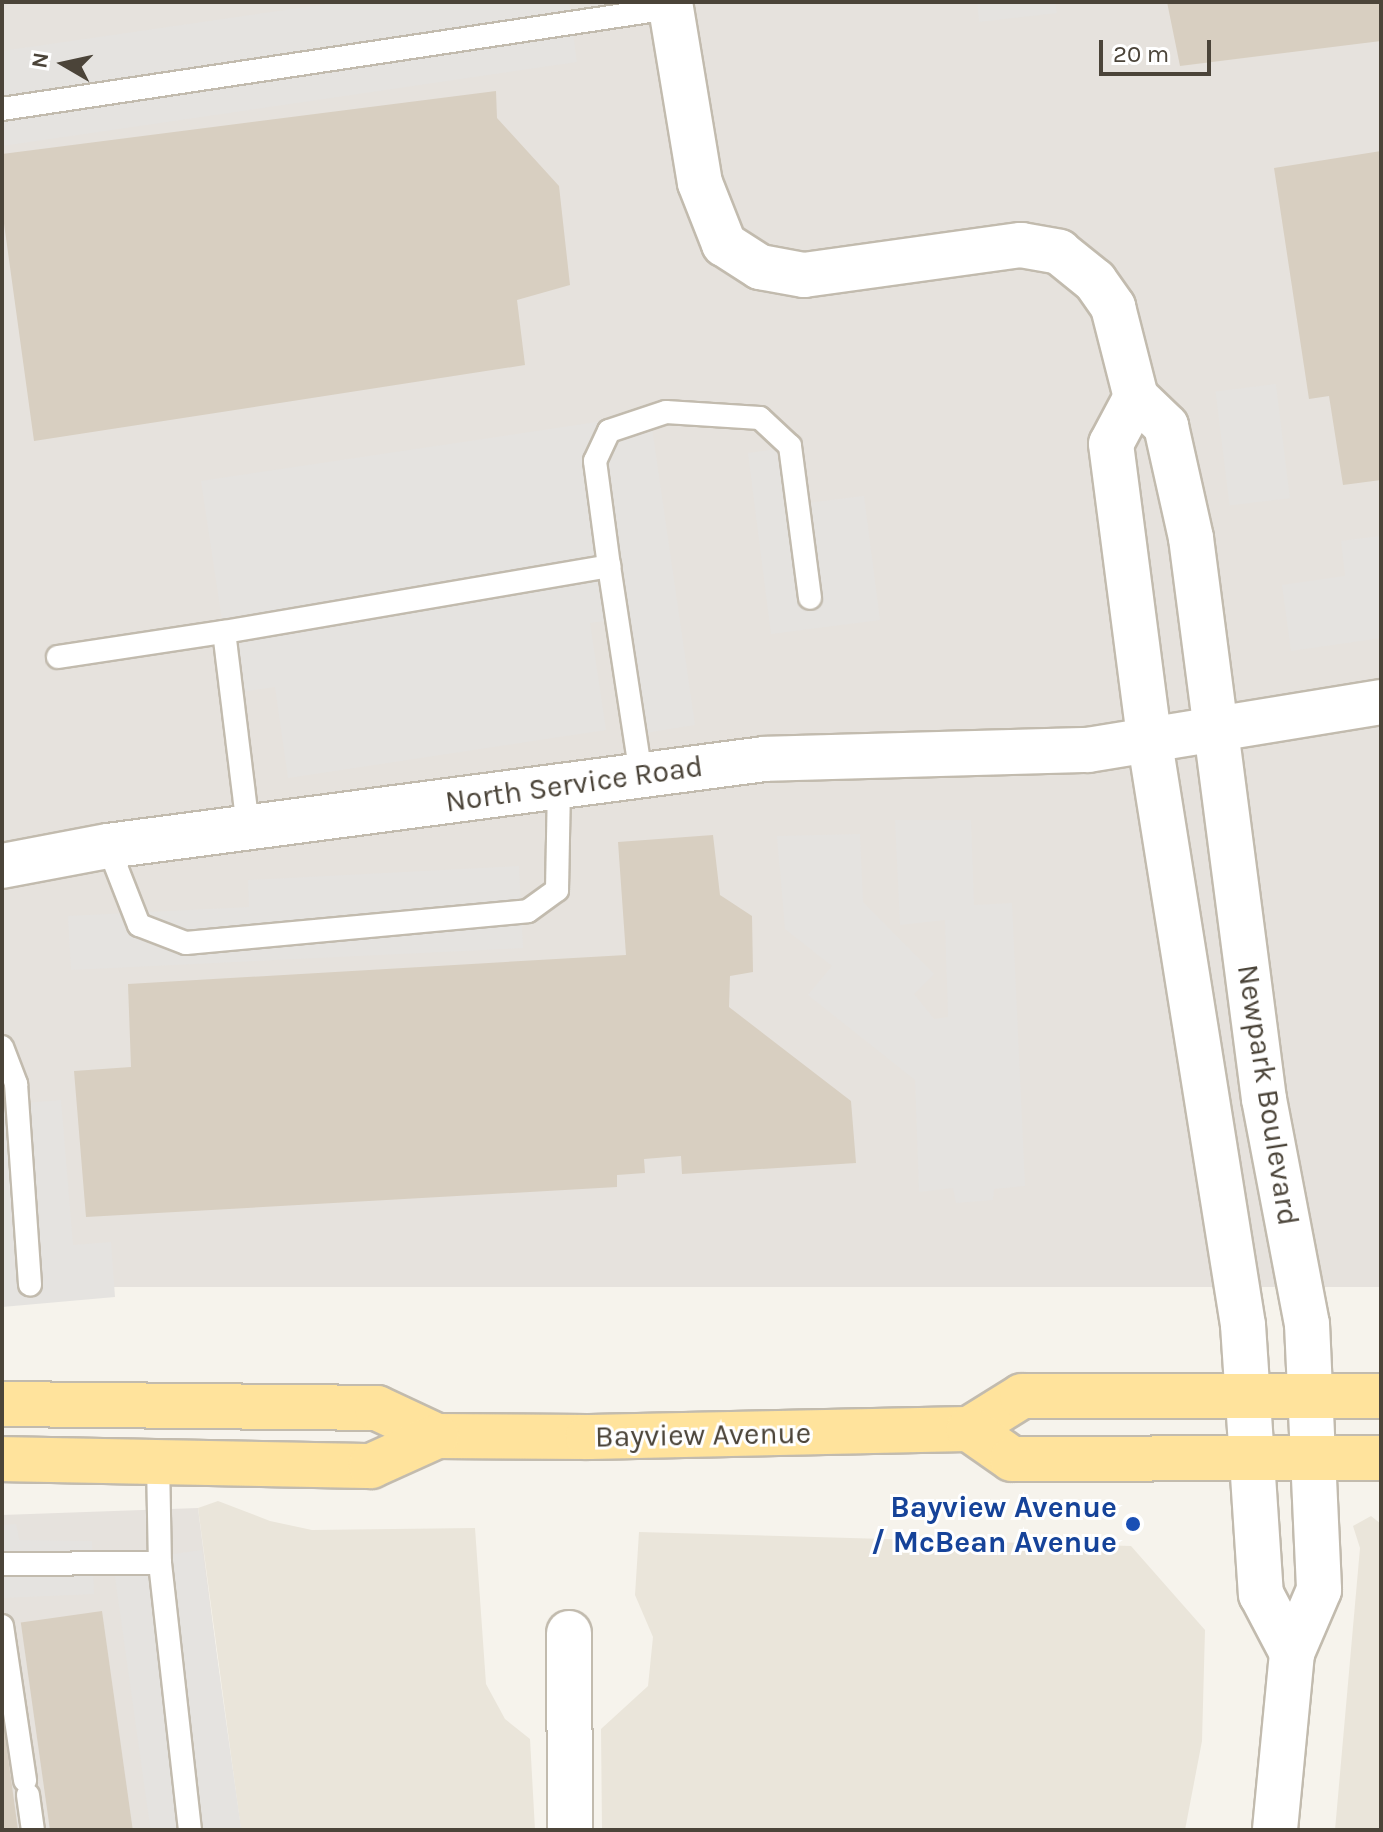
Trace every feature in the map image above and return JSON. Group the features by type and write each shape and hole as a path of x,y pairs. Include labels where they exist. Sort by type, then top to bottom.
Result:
{"main road":[{"path":"1381,1396 1022,1396 969,1429 1012,1459 1381,1458"},
{"name":"Bayview Avenue","path":"2,1404 377,1408 437,1436"},
{"name":"Bayview Avenue","path":"2,1459 371,1466 437,1436 969,1429"}],"street":[{"path":"670,5 700,183 724,244 760,267 804,275 1021,245 1059,252 1095,281 1113,307 1136,397"},
{"name":"Newpark Boulevard","path":"1275,1830 1292,1653 1319,1590 1307,1324 1264,1099 1191,538 1166,426 1136,397 1111,444 1150,743 1243,1325 1261,1594 1292,1653"},
{"path":"1127,550 1191,538"},
{"path":"1150,743 1381,702"},
{"name":"North Service Road","path":"2,866 108,846 764,759 1150,743"},
{"path":"569,1633 570,1830"}],"lane":[{"path":"2,109 670,5"},
{"path":"641,775 595,461 609,431 666,412 760,418 790,446 810,598"},
{"path":"58,657 609,566"},
{"path":"224,632 248,827"},
{"path":"108,846 139,925 186,943 528,911 557,890 559,787"},
{"path":"2,1047 16,1084 30,1285"},
{"path":"158,1462 160,1563 190,1830"},
{"path":"2,1564 160,1563"},
{"path":"2,1626 33,1830"}],"shaded area":[{"path":"2,2 1381,2 1381,1287 2,1287"},
{"path":"341,2 569,2 577,62 2,146 2,51"},
{"path":"977,2 1055,2 1057,13 979,22"},
{"path":"1276,384 1290,498 1229,506 1215,391"},
{"path":"650,414 695,725 632,735 614,620 590,623 606,730 288,778 275,687 233,693 201,481"},
{"path":"800,446 808,503 864,496 880,620 771,634 748,453"},
{"path":"1381,536 1381,638 1291,651 1282,585 1345,576 1341,541"},
{"path":"895,820 971,820 974,905 1012,903 1025,1186 994,1189 993,1200 956,1203 953,1188 919,1192 915,1080 808,995 832,966 785,929 777,836 860,834 863,902 934,974 914,994 934,1019 948,1017 945,920 900,925"},
{"path":"519,866 523,948 71,970 68,916 249,907 248,880"},
{"path":"61,1100 73,1245 111,1242 115,1297 2,1307 2,1105"},
{"path":"218,1501 270,1521 312,1530 475,1528 486,1684 505,1719 530,1739 535,1830 241,1830 198,1508"},
{"path":"198,1508 239,1830 2,1830 2,1515"},
{"path":"1371,1516 1381,1524 1381,1830 1335,1830 1360,1548 1353,1526"},
{"path":"16,1524 19,1540 92,1541 94,1594 2,1598 2,1525"},
{"path":"639,1532 1131,1546 1205,1630 1202,1741 1185,1830 602,1830 601,1729 648,1686 653,1637 635,1595"},
{"path":"202,1550 241,1830 150,1830 113,1563"}],"building":[{"path":"1167,2 1381,2 1381,41 1180,66"},
{"path":"496,91 497,118 559,186 570,285 517,300 525,365 34,441 2,209 2,154"},
{"path":"1381,151 1381,480 1343,485 1329,396 1309,399 1274,168"},
{"path":"713,835 720,895 752,916 753,972 730,976 729,1007 851,1101 856,1163 682,1174 681,1156 644,1159 645,1173 617,1175 617,1187 86,1217 74,1071 131,1067 128,984 626,955 618,842"},
{"path":"102,1611 133,1830 50,1830 21,1622"},
{"path":"4,1727 18,1830 2,1830"}],"place":[{"name":"Bayview Avenue / McBean Avenue","path":"1133,1524"}]}
